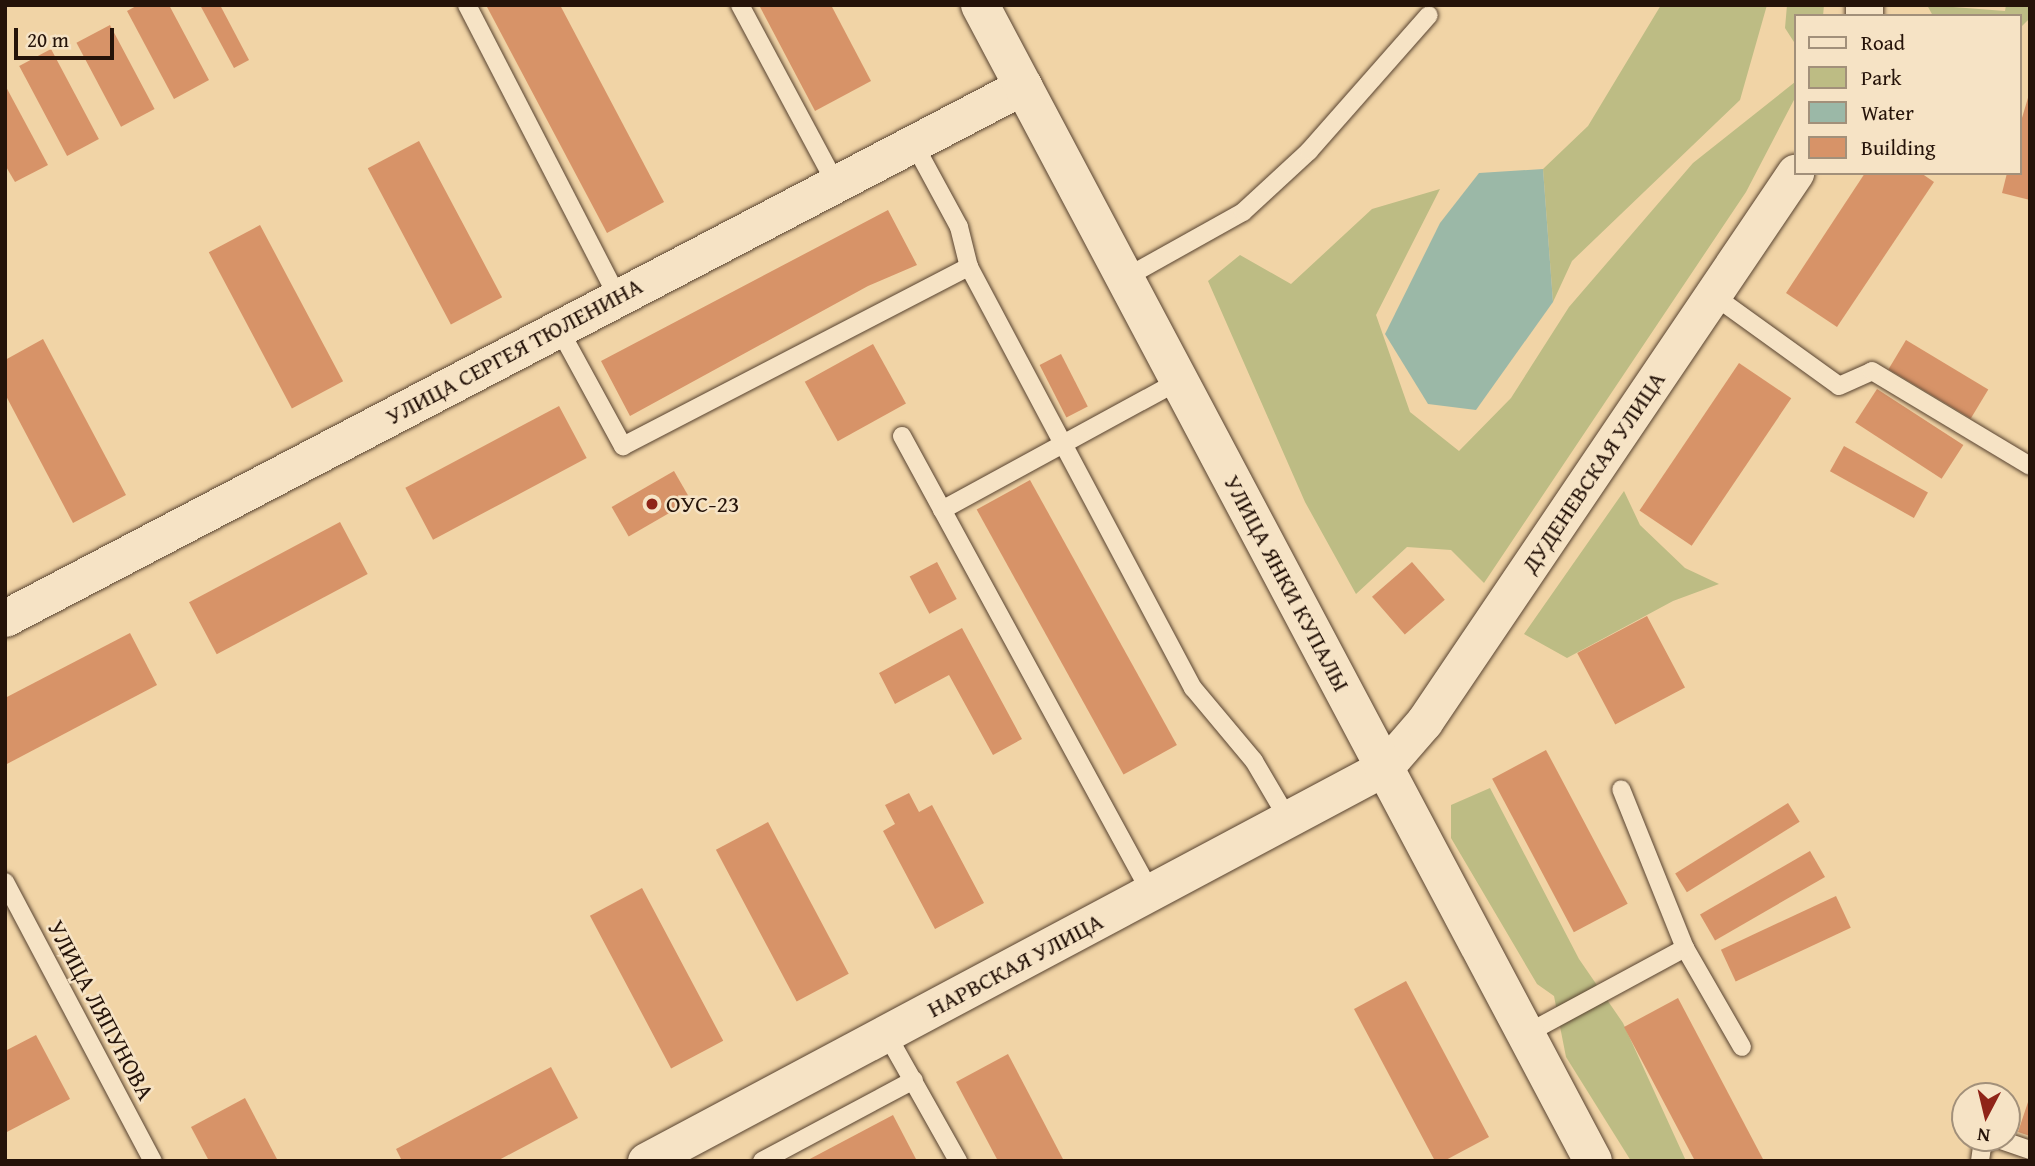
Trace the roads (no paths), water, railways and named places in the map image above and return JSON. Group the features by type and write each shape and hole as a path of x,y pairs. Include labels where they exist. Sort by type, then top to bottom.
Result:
{"street":[{"name":"УЛИЦА ЯНКИ КУПАЛЫ","path":"980,5 1593,1161"},
{"name":"УЛИЦА СЕРГЕЯ ТЮЛЕНИНА","path":"5,618 1023,86"},
{"name":"ДУДЕНЕВСКАЯ УЛИЦА","path":"1385,767 1424,722 1795,175"},
{"name":"НАРВСКАЯ УЛИЦА","path":"653,1159 1385,767"}],"lane":[{"path":"467,5 617,296"},
{"path":"740,5 835,182"},
{"path":"1125,278 1243,212 1309,151 1429,15"},
{"path":"914,144 959,227 969,267 1193,688 1254,761 1289,819"},
{"path":"558,327 623,446 969,267"},
{"path":"1713,295 1839,386 1872,371 2030,466"},
{"path":"942,510 1179,381"},
{"path":"902,436 1151,893"},
{"path":"1621,789 1685,948 1742,1047"},
{"name":"УЛИЦА ЛЯПУНОВА","path":"5,883 153,1161"},
{"path":"1526,1034 1685,948"},
{"path":"886,1033 958,1161"},
{"path":"762,1161 914,1080"},
{"path":"1980,1161 1982,1146 1995,1138 2030,1150"}],"water":[{"path":"1543,169 1553,302 1476,410 1428,404 1385,334 1440,223 1479,173"}],"place":[{"name":"ОУС-23","path":"652,504"}]}
